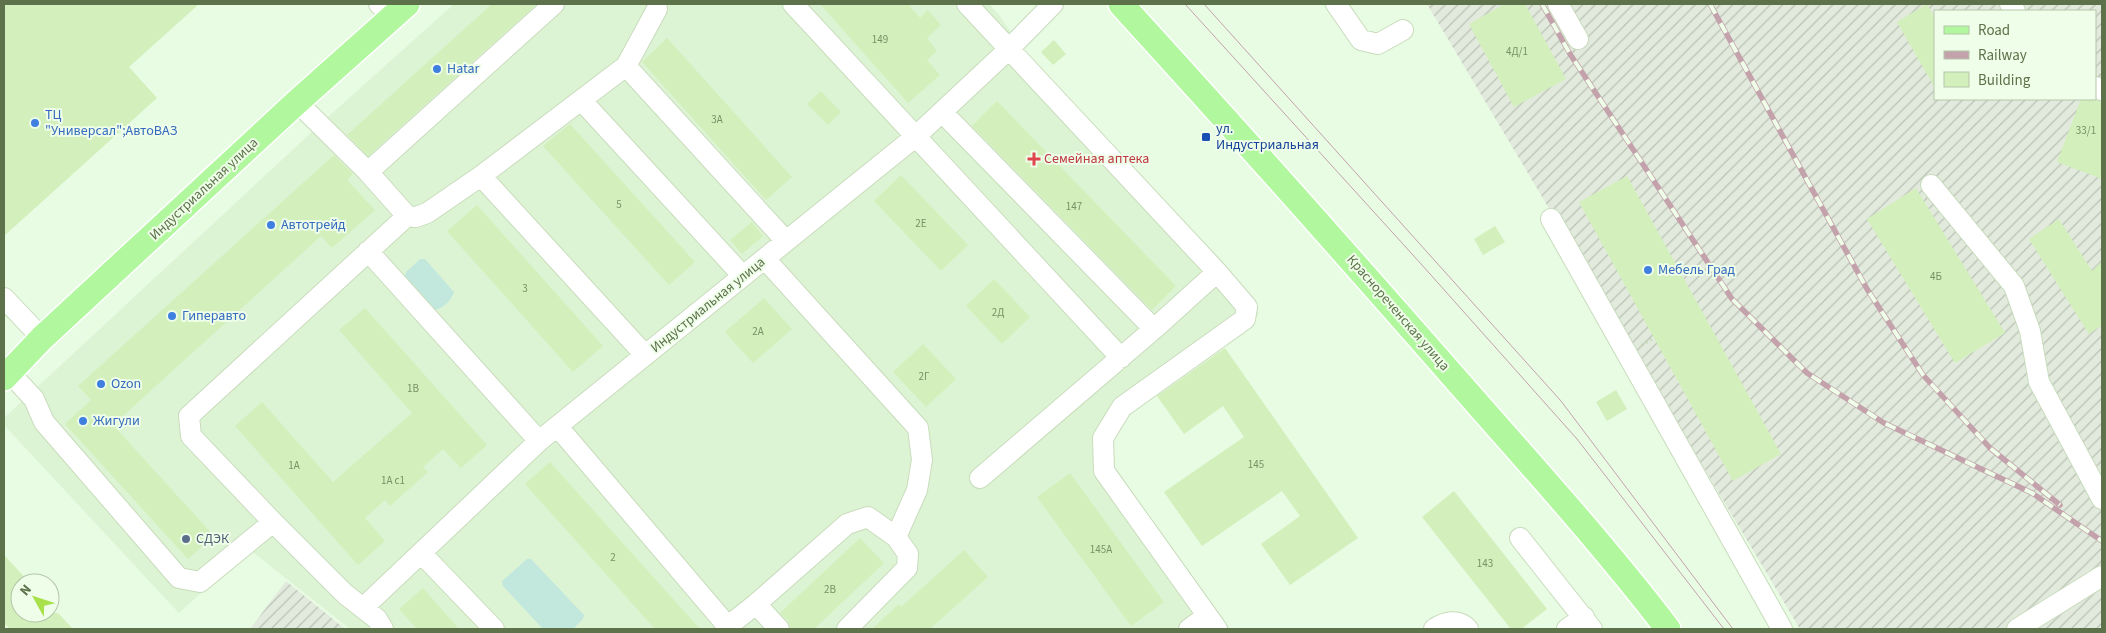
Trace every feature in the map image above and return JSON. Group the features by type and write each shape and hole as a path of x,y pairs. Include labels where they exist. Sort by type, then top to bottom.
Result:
{"main road":[{"name":"Краснореченская улица","path":"1121,4 1230,123 1532,465 1635,586 1668,629"},
{"name":"Индустриальная улица","path":"7,375 42,338 297,102 393,8"}],"street":[{"path":"368,172 554,4"},
{"path":"967,4 1217,272 1247,307 1245,319 1122,407 1103,438 1104,471 1212,622 1189,629"},
{"name":"Индустриальная улица","path":"364,607 539,441 915,137 1008,50 1053,4"},
{"path":"1336,4 1361,40 1378,44 1403,30"},
{"path":"1558,4 1578,39"},
{"path":"795,6 1120,358"},
{"path":"297,102 368,172 406,216 416,217 428,213 481,176 626,66 657,9"},
{"path":"626,66 786,241"},
{"path":"582,101 742,275"},
{"path":"942,112 1154,329"},
{"path":"481,176 645,355"},
{"path":"1931,186 2014,286 2030,331 2039,382 2102,500"},
{"path":"384,629 377,619 345,594 273,522 191,436 189,416 406,216"},
{"path":"1551,219 1782,629"},
{"path":"368,251 539,441"},
{"path":"764,258 918,428 922,460 917,490 896,537"},
{"path":"980,478 1154,329 1217,272"},
{"path":"4,298 42,338"},
{"path":"7,375 34,399 44,422 179,578 200,582 273,522"},
{"path":"558,427 729,627 847,524 868,516 896,537 908,554 907,568 847,629"},
{"path":"1520,538 1588,623 1567,629"},
{"path":"420,553 494,629"},
{"path":"2017,629 2102,576"},
{"path":"756,604 779,629"},
{"path":"1434,629 1442,623 1454,622 1464,624 1468,629"}],"shaded area":[{"path":"454,4 989,4 1032,62 1224,263 1259,314 1125,410 1109,439 1112,467 1230,629 350,629 249,549 179,613 4,425 4,418 328,117"},
{"path":"1427,4 2102,4 2102,629 1800,629"},
{"path":"420,259 425,259 454,292 444,306 435,310 405,276 406,272"},
{"path":"527,559 531,559 584,615 583,619 573,629 543,629 503,586 502,581"},
{"path":"286,581 344,628 344,629 250,629"}],"building":[{"name":"ТЦ \"Универсал\";АвтоВАЗ","path":"4,4 199,4 129,67 157,98 4,236"},
{"path":"492,4 537,4 368,156 347,135"},
{"path":"820,4 908,4 920,18 928,10 941,25 927,38 937,51 927,60 940,75 908,103"},
{"path":"1505,4 1525,4 1566,79 1514,107 1469,24"},
{"path":"1927,4 1934,16 1934,86 1897,22"},
{"path":"667,38 792,177 766,200 642,62"},
{"path":"1054,40 1066,54 1053,65 1041,52"},
{"path":"821,91 841,112 828,125 807,104"},
{"path":"2081,100 2102,102 2102,179 2057,162"},
{"path":"997,101 1176,286 1152,310 972,126"},
{"path":"570,124 695,262 669,285 543,146"},
{"path":"334,155 353,174 347,180 375,210 332,248 321,236 113,425 214,536 188,559 65,424 91,400 78,386"},
{"path":"901,175 968,245 941,271 874,201"},
{"name":"Мебель Град","path":"1627,176 1781,454 1733,481 1579,202"},
{"path":"1916,188 2005,333 1955,363 1867,219"},
{"path":"477,205 603,346 573,372 447,231"},
{"path":"2059,219 2092,271 2102,261 2102,325 2089,334 2029,239"},
{"path":"752,222 763,236 742,254 730,240"},
{"path":"1495,226 1505,242 1483,255 1474,239"},
{"path":"994,279 1030,317 1002,344 966,306"},
{"path":"764,298 792,329 753,363 725,332"},
{"path":"365,308 487,445 461,468 443,449 423,467 428,472 390,506 385,500 365,518 385,541 358,565 235,426 262,402 333,482 412,413 339,330"},
{"path":"923,344 956,379 926,407 893,372"},
{"path":"1225,348 1358,538 1290,585 1261,544 1300,516 1282,491 1202,546 1164,492 1244,437 1223,406 1184,434 1157,396"},
{"path":"1616,390 1627,409 1607,421 1596,402"},
{"path":"550,462 700,629 655,629 525,484"},
{"path":"1070,473 1164,602 1131,626 1037,497"},
{"path":"1454,491 1547,609 1521,629 1511,629 1422,517"},
{"path":"860,538 884,563 814,629 791,629 788,621 780,613"},
{"path":"964,550 988,577 930,629 872,629 899,604 901,607"},
{"path":"4,555 21,573 10,573 10,623 60,623 60,615 73,629 10,629 4,623"},
{"path":"423,588 459,629 417,629 399,609"}],"tram line":[{"path":"1185,4 1577,439 1724,629"},
{"path":"1204,4 1561,401 1733,629"}],"railway":[{"path":"1542,4 1570,54 1732,299 1807,373 1884,423 2032,493 2102,541"},
{"path":"1710,4 1867,289 1923,375 1990,448 2060,505"}],"place":[{"name":"Hatar","path":"437,69"},
{"name":"ТЦ \"Универсал\";АвтоВАЗ","path":"35,123"},
{"name":"ул. Индустриальная","path":"1206,137"},
{"name":"Семейная аптека","path":"1034,159"},
{"name":"Автотрейд","path":"271,225"},
{"name":"Мебель Град","path":"1648,270"},
{"name":"Гиперавто","path":"172,316"},
{"name":"Ozon","path":"101,384"},
{"name":"Жигули","path":"83,421"},
{"name":"СДЭК","path":"186,539"}]}
